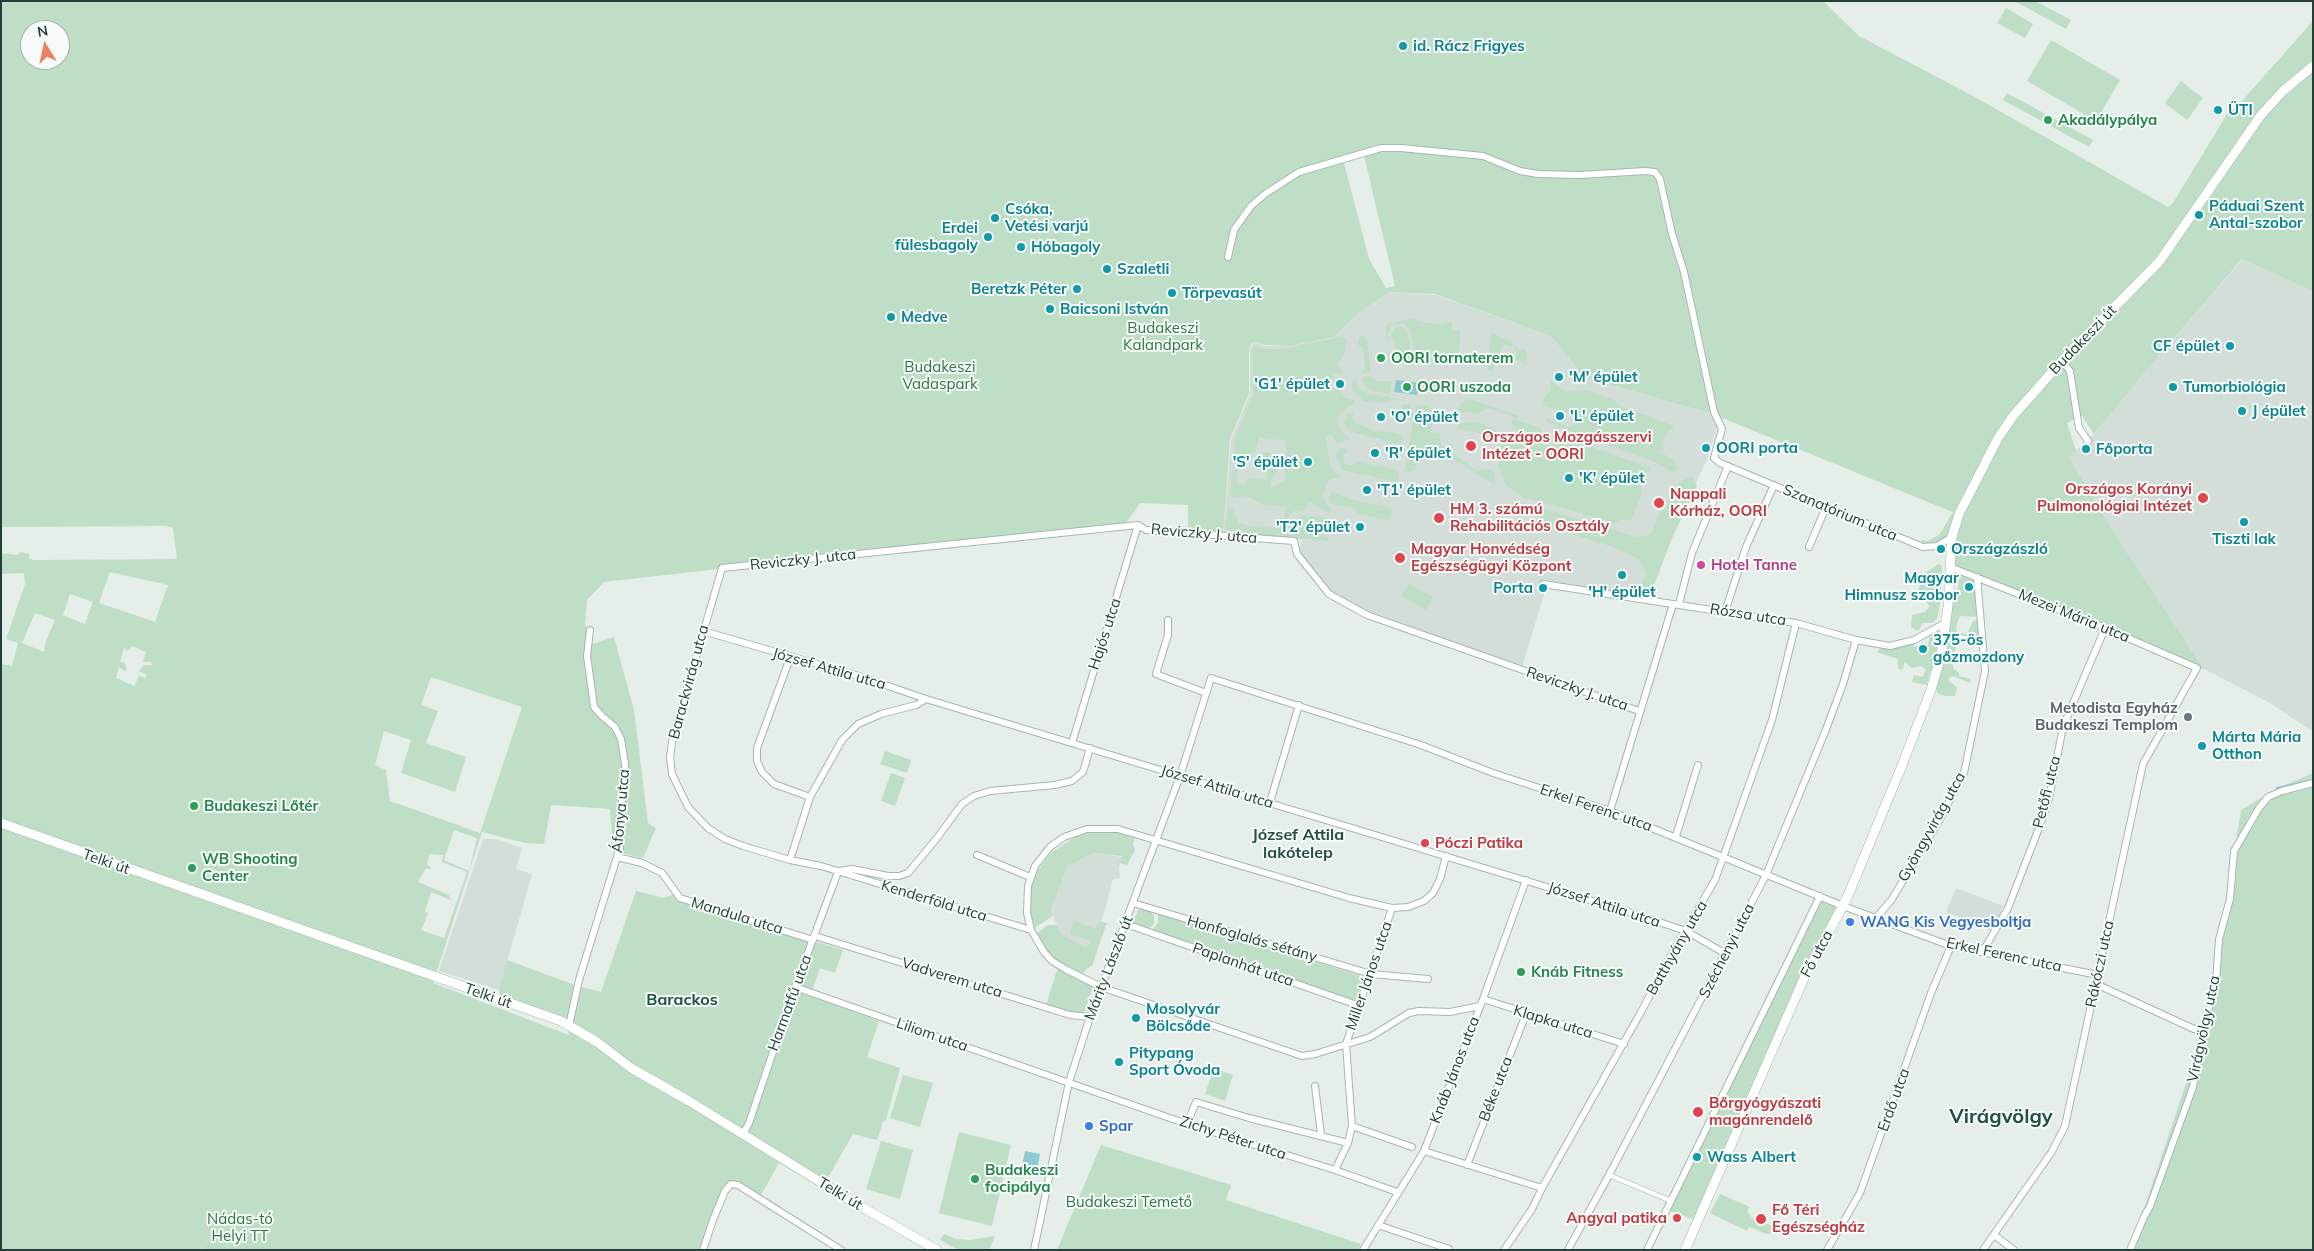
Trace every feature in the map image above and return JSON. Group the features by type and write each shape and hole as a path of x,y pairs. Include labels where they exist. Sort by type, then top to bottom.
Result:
{"main road":[{"name":"Budakeszi út","path":"1941,656 1947,622 1952,537 1959,514 1998,438 2012,416 2062,361 2159,262 2261,115 2283,91 2313,66"},
{"name":"Fő utca","path":"1685,1250 1805,976 1843,906 1902,768 1941,656"},
{"name":"Telki út","path":"1,824 317,934 569,1026 596,1042 631,1068 853,1202 937,1250"}],"street":[{"path":"1228,257 1234,230 1251,206 1265,194 1300,172 1382,148 1401,148 1483,156 1520,171 1538,174 1580,175 1645,170 1655,172 1660,179 1671,228 1684,272 1714,412 1722,429 1714,458 1728,466 1692,553 1639,711 1610,811"},
{"path":"2062,361 2070,371 2079,428 2088,441"},
{"name":"Szanatórium utca","path":"1728,466 1923,547 1937,546 1952,537"},
{"path":"1725,612 1746,547 1774,485"},
{"path":"1809,547 1826,507"},
{"name":"Reviczky J. utca","path":"722,568 1138,525 1146,530 1294,541 1297,554 1330,594 1367,615 1639,711"},
{"name":"Hajós utca","path":"1072,743 1138,525"},
{"name":"Mezei Mária utca","path":"1950,567 2105,628 2197,668"},
{"name":"Barackvirág utca","path":"722,568 673,736 670,757 672,774 688,808 708,828 725,839 790,860 821,866 838,872"},
{"name":"Gyöngyvirág utca","path":"1876,918 1892,899 1939,821 1964,773 1985,671 1977,577"},
{"name":"Rózsa utca","path":"1543,584 1796,623 1856,640 1884,645 1898,645 1919,638 1947,622"},
{"path":"1168,620 1168,635 1156,674 1206,693"},
{"name":"Batthyány utca","path":"1504,1250 1532,1209 1670,957 1715,880 1772,720 1796,623"},
{"name":"Petőfi utca","path":"1981,950 1986,946 2008,908 2039,828 2049,798 2063,728 2105,628"},
{"name":"Áfonya utca","path":"569,1026 579,980 620,847 617,836 626,764 615,727 594,707 587,656 590,630"},
{"name":"József Attila utca","path":"703,631 790,658 862,677 926,699 1526,880 1686,931 1726,954"},
{"path":"1945,635 1983,641"},
{"name":"Széchenyi utca","path":"1568,1250 1726,954 1766,875 1825,732 1843,684 1856,640"},
{"path":"790,658 757,748 757,761 762,772 774,784 810,797"},
{"name":"Rákóczi utca","path":"1983,1250 2051,1153 2065,1126 2143,764 2197,668"},
{"name":"Erkel Ferenc utca","path":"1206,693 1211,678 1421,745 1493,773 1610,811 1676,836 1843,906 1951,946 1981,950 2031,963 2098,974"},
{"name":"Márity László út","path":"1034,1250 1069,1082 1101,986 1126,924 1180,776 1206,693"},
{"path":"790,860 810,797 833,753 850,731 858,724 881,714 916,705 926,699"},
{"path":"1270,802 1299,705"},
{"path":"838,872 852,869 894,876 908,873 938,838 962,804 990,791 1055,785 1072,781 1083,772 1090,748"},
{"path":"1676,836 1698,765"},
{"name":"Virágvölgy utca","path":"2130,1250 2150,1206 2193,1086 2197,1054 2216,982 2218,939 2230,899 2234,850 2259,808 2268,797 2282,791 2313,783"},
{"path":"1446,856 1440,879 1433,893 1424,901 1408,907 1392,908 1349,898 1118,829 1087,829 1064,837 1050,847 1035,866 1030,877 1026,896 1030,930 1052,961 1101,986 1302,1056 1370,1037 1408,1013 1467,1010 1482,1002"},
{"path":"978,855 1030,877"},
{"name":"Mandula utca","path":"617,857 642,863 662,873 680,898 814,938"},
{"name":"Kenderföld utca","path":"838,872 1030,930"},
{"name":"Harmatfű utca","path":"743,1134 749,1123 795,987 838,872"},
{"name":"Knáb János utca","path":"1363,1250 1424,1151 1482,1002 1526,880"},
{"name":"Fő utca","path":"1646,1250 1820,896"},
{"name":"Honfoglalás sétány","path":"1133,904 1371,974 1428,978"},
{"name":"Miller János utca","path":"1346,1044 1392,908"},
{"name":"Paplanhát utca","path":"1126,924 1360,1006"},
{"name":"Vadverem utca","path":"814,938 1070,1015 1090,1017"},
{"name":"Erdő utca","path":"1827,1250 1860,1193 1931,993 1951,946"},
{"path":"2096,984 2194,1029"},
{"name":"Liliom utca","path":"795,987 1069,1082"},
{"name":"Klapka utca","path":"1482,1002 1624,1044"},
{"path":"1467,1010 1476,1015"},
{"name":"Béke utca","path":"1467,1165 1526,1014"},
{"path":"1336,1170 1348,1143 1352,1126 1346,1044"},
{"name":"Zichy Péter utca","path":"1069,1082 1187,1124 1336,1170 1397,1192"},
{"path":"1315,1086 1321,1136"},
{"path":"1187,1124 1196,1102 1249,1118 1348,1143"},
{"path":"1352,1126 1412,1147"},
{"path":"1424,1151 1542,1188"},
{"path":"1609,1175 1669,1200"},
{"path":"704,1249 725,1191 731,1184 738,1185 841,1250"},
{"path":"1378,1225 1448,1249"},
{"path":"1994,1235 2014,1250"}],"shaded area":[{"name":"Országos Korányi Pulmonológiai Intézet","path":"2243,259 2313,291 2313,732 2268,702 2204,669 2118,539 2069,457 2094,434"},
{"name":"Országos Mozgásszervi Intézet - OORI","path":"1389,292 1436,295 1551,336 1584,377 1714,415 1717,426 1709,454 1645,599 1548,581 1522,667 1366,610 1332,592 1319,578 1299,550 1302,540 1294,539 1291,536 1288,536 1290,539 1223,535 1231,440 1250,394 1250,350 1253,342 1266,346 1289,346 1334,337 1360,312"},
{"path":"483,839 497,839 522,848 516,869 532,874 499,990 439,971"},
{"path":"1093,853 1122,857 1119,868 1120,878 1113,879 1104,913 1092,941 1086,948 1061,934 1051,911 1068,866"},
{"path":"1956,888 2003,906 1992,931 1946,912"}],"green space":[{"path":"1,1 1823,1 1859,36 1975,97 2168,207 2173,203 2227,114 2232,108 2234,110 2313,21 2313,291 2242,259 2094,434 2082,416 2067,423 2076,451 2069,457 2118,539 2204,669 2197,668 1950,567 1952,526 1947,535 1940,541 1927,544 1921,543 1922,540 1928,541 1940,534 1952,513 1955,513 1715,415 1584,377 1551,336 1435,294 1389,292 1360,312 1334,337 1289,346 1252,342 1249,350 1249,394 1230,439 1223,535 1188,531 1188,505 1140,503 1126,523 604,582 587,600 585,624 593,644 614,637 634,710 648,823 656,828 643,858 613,851 610,809 551,805 544,844 525,843 482,832 433,983 569,1035 564,1018 500,994 499,990 507,960 572,984 601,992 636,891 664,898 672,895 681,902 843,950 835,973 820,968 810,996 879,1021 867,1057 900,1068 886,1120 883,1122 877,1140 853,1134 822,1188 779,1163 761,1195 736,1181 730,1182 700,1250 202,1250 202,1246 200,1250 1,1250 1,664 12,666 18,643 6,639 25,584 24,573 1,574 1,553 18,555 20,552 29,554 29,558 34,560 177,559 173,528 165,526 1,527","holes":["1364,156 1395,286 1386,288 1369,259 1344,163","110,572 168,585 155,622 99,603","70,594 93,602 85,624 63,615","35,613 55,620 46,641 44,652 22,643","132,646 146,652 143,662 151,662 152,665 144,665 139,671 147,675 145,678 139,676 134,686 116,678 119,667 124,671 127,670 124,662 120,662 124,648 127,651","431,677 522,707 480,833 390,801 386,770 375,765 384,731 411,740 401,773 455,792 466,757 426,743 438,711 421,705","454,830 477,838 469,871 444,860","429,854 443,855 442,862 467,872 444,938 421,930 428,914 425,912 431,892 451,900 449,895 418,882 426,868 430,869 431,867 427,865"]},
{"path":"2014,1 2035,1 2071,20 2066,29"},
{"path":"2006,8 2033,24 2025,38 1997,23"},
{"path":"2051,40 2120,80 2096,121 2027,81"},
{"path":"2181,81 2203,98 2187,120 2165,103"},
{"name":"Akadálypálya","path":"2007,93 2093,140 2089,147 2003,100"},
{"path":"1414,318 1418,322 1440,324 1452,321 1452,329 1460,330 1459,362 1417,362 1410,329 1403,323 1392,325 1388,334 1389,341 1387,341 1385,326"},
{"path":"1396,327 1402,327 1407,332 1413,357 1410,364 1403,364 1398,360 1391,333"},
{"path":"1491,333 1510,341 1520,351 1523,348 1527,352 1526,364 1515,359 1517,352 1514,351 1515,348 1503,344 1492,371 1488,370"},
{"path":"1361,336 1365,336 1367,340 1371,372 1361,374 1361,371 1365,370 1363,348 1358,345 1358,339"},
{"path":"1341,337 1346,339 1344,355 1338,365 1344,373 1333,375 1330,388 1342,392 1345,398 1354,400 1354,404 1340,413 1337,419 1340,429 1350,439 1337,444 1331,434 1326,437 1330,464 1334,471 1341,475 1340,478 1332,478 1329,481 1323,493 1324,500 1332,510 1329,513 1309,502 1305,509 1294,511 1286,520 1284,519 1286,507 1262,504 1246,496 1234,498 1230,496 1232,470 1237,470 1237,484 1246,485 1248,478 1266,480 1268,470 1257,469 1257,457 1263,452 1276,454 1279,460 1278,470 1271,480 1271,488 1286,479 1286,441 1259,437 1255,453 1245,456 1242,464 1233,463 1235,439 1253,395 1252,351 1254,346 1265,349 1286,349"},
{"path":"1371,376 1378,381 1392,381 1390,394 1365,387 1362,377"},
{"path":"1356,380 1359,388 1368,394 1399,399 1378,403 1364,401 1352,390 1352,381"},
{"path":"1551,380 1563,390 1576,392 1587,390 1616,401 1618,405 1674,426 1663,438 1664,446 1661,453 1674,459 1677,470 1672,472 1660,464 1546,422 1547,418 1568,427 1578,422 1577,416 1543,405 1544,398 1550,391"},
{"path":"1470,399 1519,416 1518,419 1489,408 1477,414 1470,412 1453,414 1452,412 1460,406 1460,403"},
{"path":"1410,404 1411,413 1415,414 1417,405 1428,406 1437,420 1432,425 1431,432 1440,433 1441,445 1476,470 1488,469 1495,474 1495,485 1436,448 1427,448 1414,470 1404,472 1414,418 1401,412 1401,405"},
{"path":"1347,414 1354,414 1352,418 1358,424 1374,431 1397,433 1404,437 1401,445 1356,433 1347,428 1343,422"},
{"path":"1513,419 1541,428 1542,439 1546,445 1551,446 1555,442 1555,434 1651,468 1640,483 1642,493 1631,520 1620,520 1615,523 1523,497 1507,486 1498,466 1502,449 1499,443 1491,437 1469,430 1456,429 1460,423 1479,422 1501,433 1505,443 1512,445 1516,431 1511,423"},
{"path":"1346,448 1349,451 1344,455 1344,463 1350,466 1359,462 1399,470 1397,482 1342,470 1336,455 1339,449"},
{"path":"1692,476 1697,486 1672,538 1650,597 1636,595 1646,574 1639,559 1613,547 1557,529 1521,505 1520,502 1637,537 1647,536 1652,532 1661,510 1665,510 1678,483"},
{"path":"1330,491 1349,499 1392,508 1389,520 1359,514 1354,508 1334,505 1329,501"},
{"path":"1228,506 1234,511 1238,523 1251,526 1286,529 1303,515 1334,519 1334,524 1321,523 1318,535 1329,537 1328,541 1225,530"},
{"path":"1938,564 1942,565 1940,604 1937,619 1932,623 1922,623 1919,630 1915,630 1911,627 1912,615 1925,612 1930,606 1917,593 1921,583 1921,576"},
{"path":"1959,575 1973,579 1978,617 1960,616 1956,627 1957,633 1967,634 1973,621 1977,620 1980,645 1978,647 1970,644 1966,639 1966,643 1955,641 1954,655 1956,658 1952,663 1954,669 1959,673 1959,676 1971,679 1970,683 1953,676 1949,678 1949,681 1957,687 1955,696 1945,696 1937,693 1936,687 1946,655 1953,595 1958,589"},
{"path":"1408,584 1433,597 1426,610 1401,596"},
{"path":"1937,632 1939,647 1927,685 1912,682 1914,675 1923,677 1926,669 1920,666 1912,668 1905,662 1902,670 1898,669 1898,659 1877,652 1881,647 1894,649 1914,643 1914,647 1928,644 1930,635"},
{"path":"885,751 911,760 907,773 880,764"},
{"path":"891,773 905,778 895,806 881,801"},
{"path":"2313,773 2313,1250 2130,1250 2202,1036 2241,810 2276,789"},
{"path":"1091,832 1117,832 1135,836 1133,845 1135,850 1127,865 1120,863 1122,856 1093,853 1068,866 1051,910 1053,916 1033,929 1029,902 1034,875 1052,852 1078,835"},
{"path":"1820,896 1843,906 1805,976 1698,1221 1665,1209"},
{"path":"1138,910 1151,912 1154,916 1154,924 1148,929 1133,923"},
{"path":"1158,914 1365,977 1357,1001 1152,930 1158,923"},
{"path":"1074,921 1096,929 1100,921 1109,924 1106,925 1092,966 1086,969 1082,976 1055,960 1047,952 1036,934 1048,925 1057,925 1061,934 1086,948 1091,941 1070,934"},
{"path":"1058,967 1093,986 1086,1010 1082,1014 1046,1005"},
{"path":"1214,1068 1233,1075 1225,1101 1205,1094"},
{"path":"903,1075 933,1083 920,1127 890,1118"},
{"name":"Budakeszi focipálya","path":"959,1132 1011,1145 992,1226 939,1213"},
{"path":"881,1141 913,1150 900,1199 866,1189"},
{"name":"Budakeszi Temető","path":"1101,1145 1231,1185 1226,1200 1361,1244 1358,1250 1057,1250"},
{"path":"1720,1194 1750,1207 1747,1212 1754,1220 1777,1227 1774,1233 1766,1234 1749,1227 1747,1231 1710,1213"},
{"path":"944,1234 956,1239 970,1240 995,1236 989,1250 958,1250 940,1240"}],"water":[{"name":"OORI uszoda","path":"1396,380 1419,383 1417,395 1394,392"},
{"path":"1025,1151 1040,1154 1036,1176 1021,1172"}],"waterway":[{"path":"2277,788 2313,780"}],"place":[{"name":"id. Rácz Frigyes","path":"1403,46"},
{"name":"ÜTI","path":"2218,110"},
{"name":"Akadálypálya","path":"2048,120"},
{"name":"Páduai Szent Antal-szobor","path":"2199,215"},
{"name":"Csóka, Vetési varjú","path":"995,218"},
{"name":"Erdei fülesbagoly","path":"988,237"},
{"name":"Hóbagoly","path":"1021,247"},
{"name":"Szaletli","path":"1107,269"},
{"name":"Beretzk Péter","path":"1077,289"},
{"name":"Törpevasút","path":"1172,293"},
{"name":"Baicsoni István","path":"1050,309"},
{"name":"Medve","path":"891,317"},
{"name":"CF épület","path":"2230,346"},
{"name":"OORI tornaterem","path":"1381,358"},
{"name":"'M' épület","path":"1559,377"},
{"name":"'G1' épület","path":"1340,384"},
{"name":"OORI uszoda","path":"1407,387"},
{"name":"Tumorbiológia","path":"2173,387"},
{"name":"J épület","path":"2242,411"},
{"name":"'L' épület","path":"1560,416"},
{"name":"'O' épület","path":"1381,417"},
{"name":"Országos Mozgásszervi Intézet - OORI","path":"1471,446"},
{"name":"OORI porta","path":"1706,448"},
{"name":"Főporta","path":"2086,449"},
{"name":"'R' épület","path":"1375,453"},
{"name":"'S' épület","path":"1308,462"},
{"name":"'K' épület","path":"1569,478"},
{"name":"'T1' épület","path":"1367,490"},
{"name":"Országos Korányi Pulmonológiai Intézet","path":"2203,498"},
{"name":"Nappali Kórház, OORI","path":"1659,503"},
{"name":"HM 3. számú Rehabilitációs Osztály","path":"1439,518"},
{"name":"Tiszti lak","path":"2244,522"},
{"name":"'T2' épület","path":"1360,527"},
{"name":"Országzászló","path":"1941,549"},
{"name":"Magyar Honvédség Egészségügyi Központ","path":"1400,558"},
{"name":"Hotel Tanne","path":"1701,565"},
{"name":"'H' épület","path":"1622,575"},
{"name":"Magyar Himnusz szobor","path":"1969,587"},
{"name":"Porta","path":"1543,588"},
{"name":"375-ös gőzmozdony","path":"1923,649"},
{"name":"Metodista Egyház Budakeszi Templom","path":"2188,717"},
{"name":"Márta Mária Otthon","path":"2202,746"},
{"name":"Budakeszi Lőtér","path":"194,806"},
{"name":"Póczi Patika","path":"1425,843"},
{"name":"WB Shooting Center","path":"192,868"},
{"name":"WANG Kis Vegyesboltja","path":"1850,922"},
{"name":"Knáb Fitness","path":"1521,972"},
{"name":"Mosolyvár Bölcsőde","path":"1136,1018"},
{"name":"Pitypang Sport Óvoda","path":"1119,1062"},
{"name":"Bőrgyógyászati magánrendelő","path":"1698,1112"},
{"name":"Spar","path":"1089,1126"},
{"name":"Wass Albert","path":"1697,1157"},
{"name":"Budakeszi focipálya","path":"975,1179"},
{"name":"Angyal patika","path":"1677,1218"},
{"name":"Fő Téri Egészségház","path":"1761,1219"}],"district":[{"name":"József Attila lakótelep","path":"1298,844"},
{"name":"Barackos","path":"682,1000"},
{"name":"Virágvölgy","path":"2001,1117"}],"park label":[{"name":"Budakeszi Kalandpark","path":"1163,336"},
{"name":"Budakeszi Vadaspark","path":"940,376"},
{"name":"Nádas-tó Helyi TT","path":"240,1228"}]}
